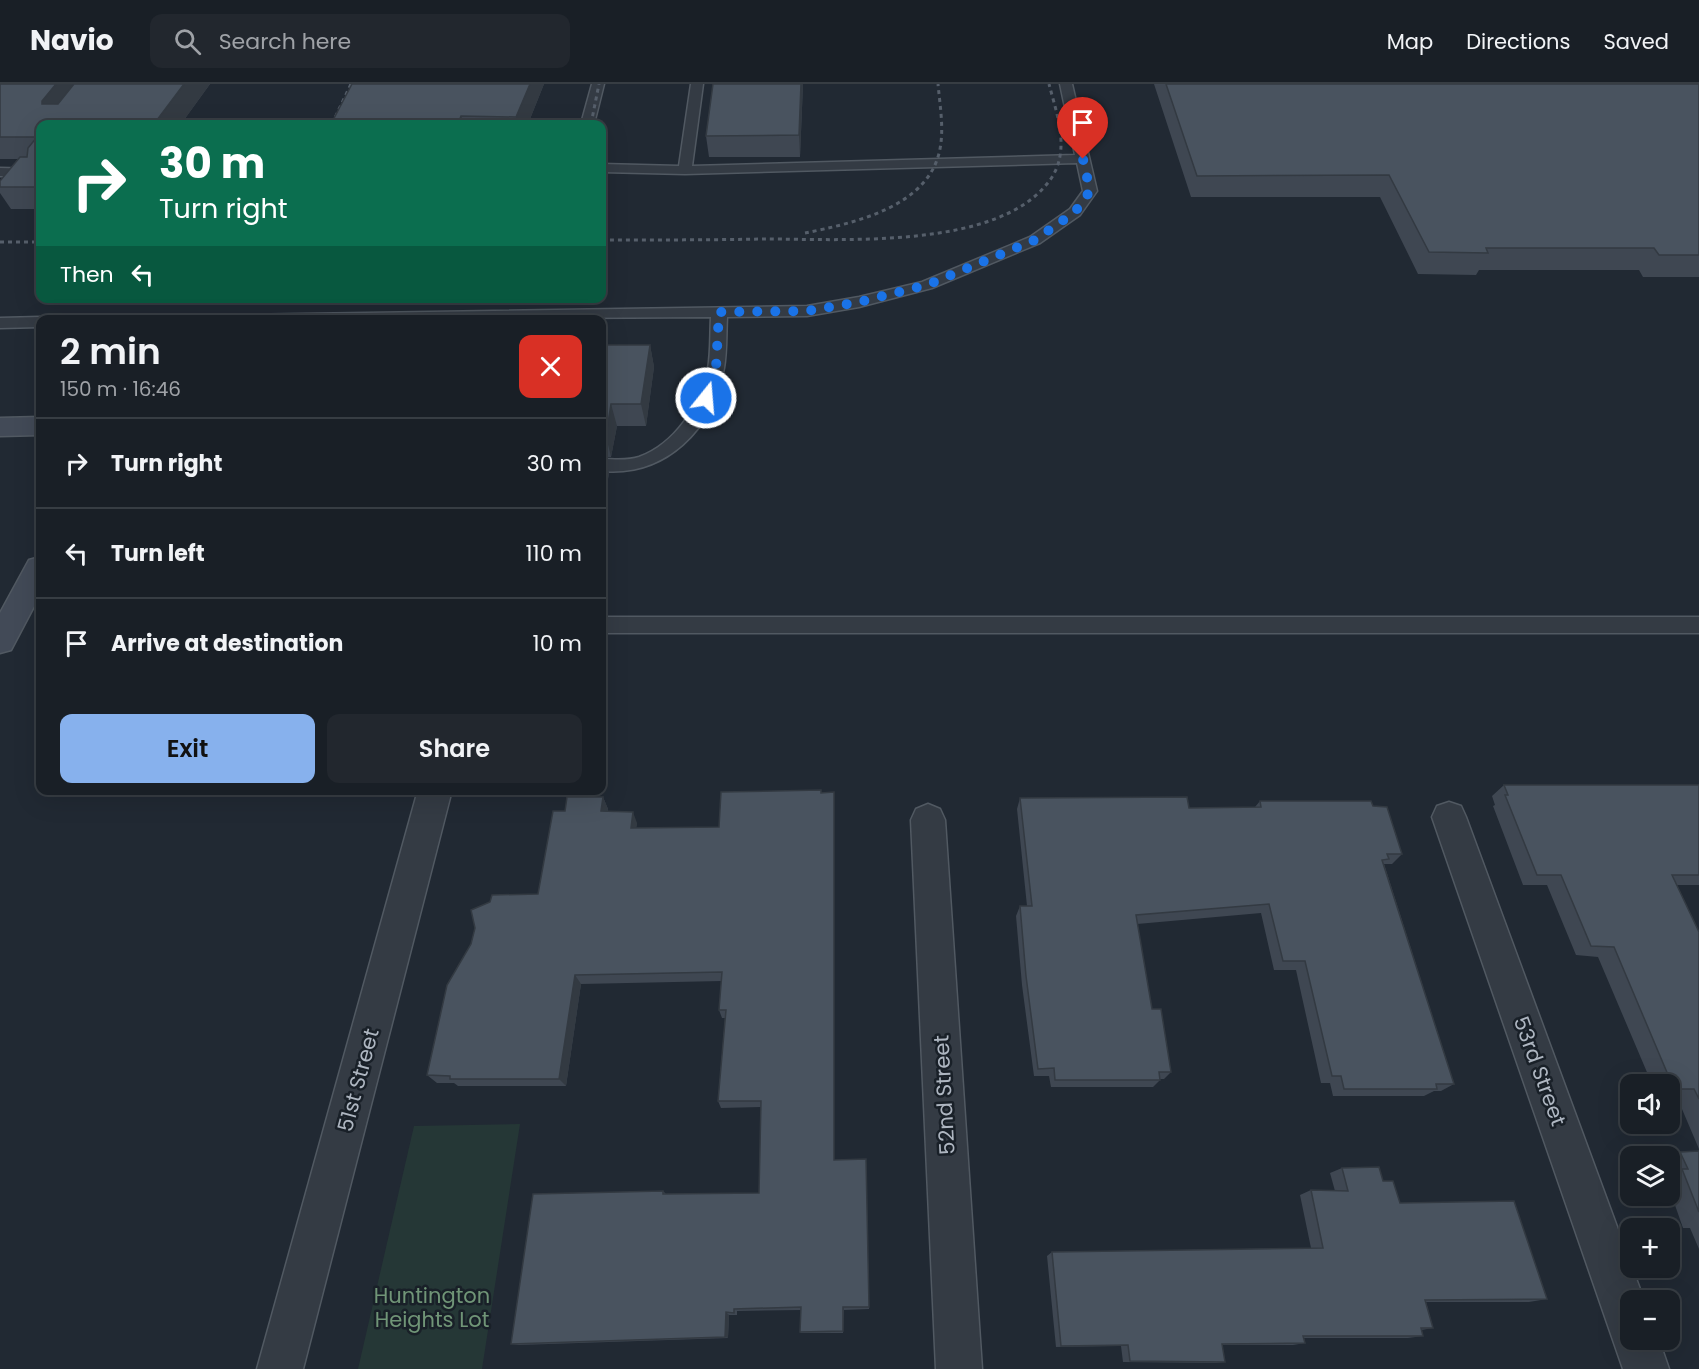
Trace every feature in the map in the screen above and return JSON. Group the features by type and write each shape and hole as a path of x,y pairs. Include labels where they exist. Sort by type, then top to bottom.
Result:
{"street":[{"path":"0,427 36,426"},
{"path":"0,640 36,575"},
{"name":"51st Street","path":"280,1369 434,795"},
{"name":"53rd Street","path":"1449,817 1620,1297"},
{"name":"52nd Street","path":"928,820 959,1369"},
{"path":"1639,1350 1646,1369"}],"lane":[{"path":"588,120 598,84"},
{"path":"686,170 697,84"},
{"path":"518,315 807,311 859,302 927,285 1035,240 1075,212 1090,191 1066,84"},
{"path":"606,168 686,170 1083,159"},
{"path":"0,172 33,169"},
{"path":"606,465 642,462 668,447 690,428 706,398 716,368 719,312"},
{"path":"0,323 36,322"},
{"path":"606,625 1699,625"}],"green space":[{"name":"Huntington Heights Lot","path":"520,1124 482,1369 358,1369 414,1126"}],"building":[{"path":"0,84 56,84 42,104 58,104 74,84 184,84 157,120 36,120 36,137 0,137"},
{"path":"352,84 530,84 516,117 461,116 460,120 333,120"},
{"path":"713,84 801,84 799,135 706,136"},
{"path":"1166,84 1699,84 1699,255 1659,255 1654,248 1486,248 1488,253 1429,252 1389,175 1197,176"},
{"path":"36,138 36,187 0,187 0,181 20,157 27,157 28,148"},
{"path":"606,345 650,345 641,404 611,404 606,436"},
{"path":"1504,785 1699,785 1699,875 1672,875 1699,932 1699,1099 1694,1089 1680,1089 1680,1074 1668,1074 1614,947 1591,946 1561,875 1537,875 1505,795 1508,795"},
{"path":"821,790 821,793 834,792 834,1160 866,1159 869,1307 843,1307 843,1331 800,1332 801,1307 734,1309 734,1313 726,1312 725,1337 511,1344 533,1194 663,1191 663,1194 759,1193 761,1101 718,1101 726,1010 719,1010 722,972 575,975 559,1079 450,1079 450,1076 427,1075 447,985 471,944 475,928 471,910 490,902 492,895 538,894 553,811 565,811 567,797 603,797 601,811 633,812 631,828 719,827 721,792"},
{"path":"1187,797 1189,808 1261,807 1260,801 1371,801 1373,806 1387,807 1402,854 1387,854 1389,859 1382,860 1454,1084 1436,1084 1437,1089 1344,1089 1341,1076 1332,1076 1305,961 1283,961 1269,904 1136,915 1152,1009 1161,1009 1171,1072 1159,1072 1160,1080 1055,1080 1054,1068 1038,1069 1020,906 1032,906 1020,798"},
{"path":"1699,1151 1699,1212 1682,1169 1688,1169 1680,1152"},
{"path":"1379,1167 1383,1181 1393,1181 1400,1203 1514,1201 1547,1299 1425,1300 1433,1328 1421,1328 1423,1336 1303,1336 1305,1343 1222,1344 1225,1362 1130,1361 1128,1345 1061,1346 1052,1252 1323,1248 1311,1190 1348,1191 1342,1168"}],"railway":[{"path":"334,120 351,84"},
{"path":"592,120 599,84"},
{"path":"805,233 845,224 887,209 921,185 933,169 940,149 942,125 938,84"},
{"path":"606,240 876,239 918,236 995,219 1027,203 1050,180 1056,169 1061,145 1058,120 1049,84"},
{"path":"0,242 36,242"}],"route":[{"path":"706,398 716,368 719,312 807,311 859,302 927,285 1035,240 1075,212 1090,191 1083,159"}]}
